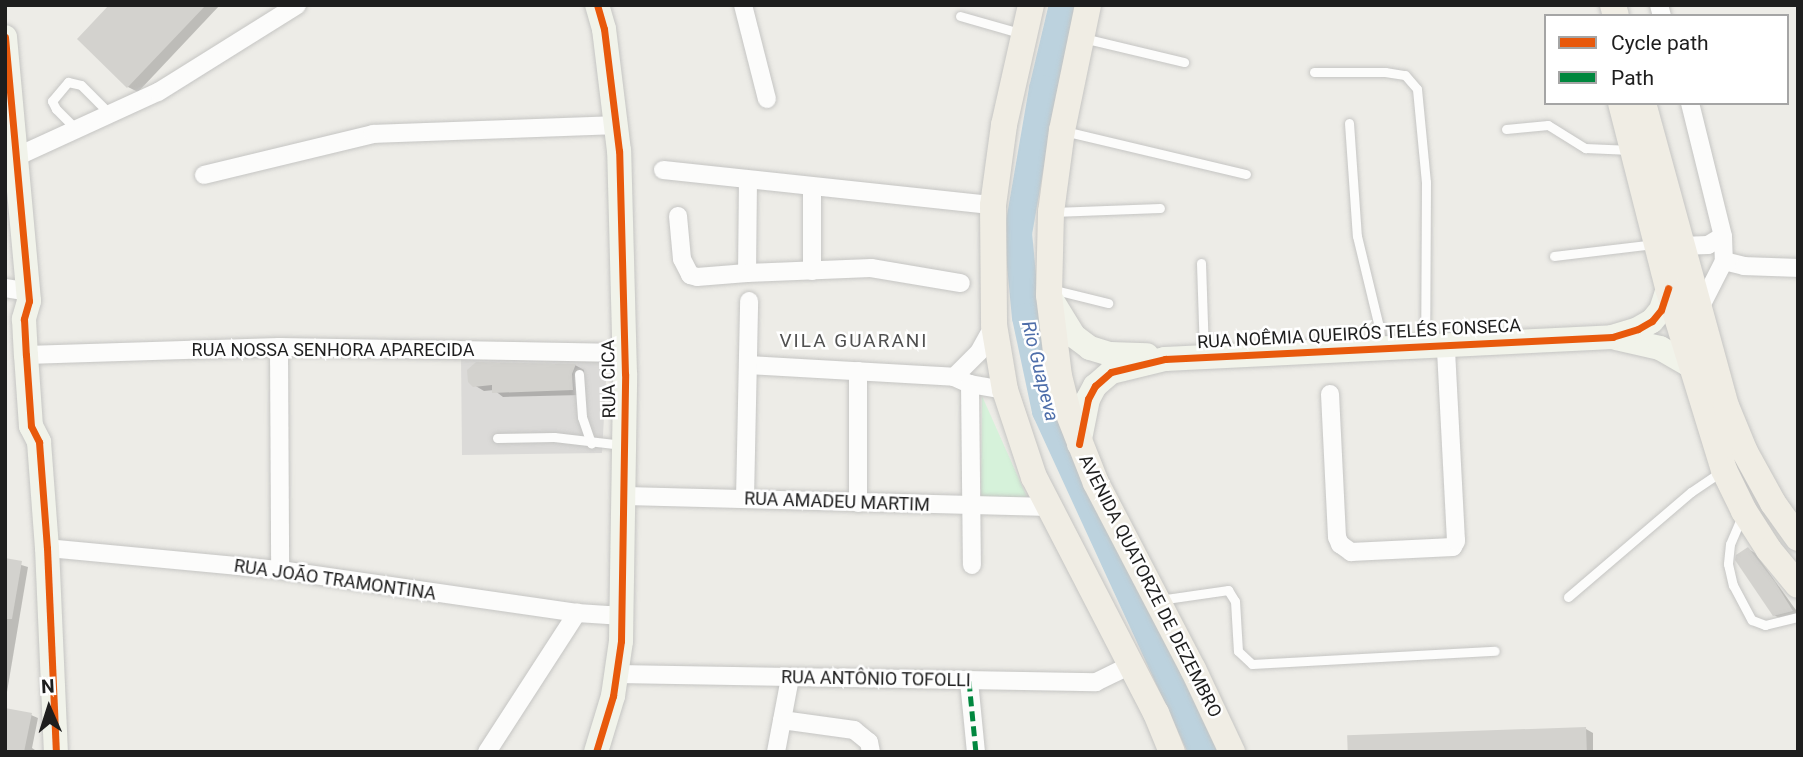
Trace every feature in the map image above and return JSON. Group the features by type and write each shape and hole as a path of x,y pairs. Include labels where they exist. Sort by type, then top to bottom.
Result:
{"main road":[{"path":"1031,5 1004,125 993,205 995,325 1005,390 1029,466 1172,752"},
{"name":"AVENIDA QUATORZE DE DEZEMBRO","path":"1088,5 1062,130 1051,212 1049,292 1059,376 1079,444 1118,529 1158,600 1232,752"},
{"path":"1622,105 1633,150 1669,245 1699,310 1726,406 1745,452 1773,503 1798,538"},
{"path":"1643,105 1669,245 1668,288 1690,365 1724,470 1744,511 1769,550 1798,585"}],"street":[{"path":"13,143 77,130 158,92 297,5"},
{"name":"RUA CICA","path":"596,752 617,674 623,616 625,496 617,125 597,5"},
{"path":"743,5 767,99"},
{"path":"5,37 21,294 40,322 34,354 31,426 38,442 47,548 56,752"},
{"path":"1690,105 1723,236 1724,261 1699,310"},
{"path":"204,175 373,134 617,125"},
{"path":"663,170 812,188 993,205"},
{"path":"747,273 748,180"},
{"path":"812,188 812,271"},
{"path":"678,216 682,259 690,275 697,277 870,268 961,283"},
{"path":"1669,245 1708,246 1723,236"},
{"path":"1724,261 1744,266 1798,268"},
{"name":"RUA NOÊMIA QUEIRÓS TELÉS FONSECA","path":"1079,444 1083,416 1094,386 1111,372 1165,359 1204,356 1381,350 1612,337 1638,330 1651,321 1661,310 1668,288"},
{"name":"RUA NOÊMIA QUEIRÓS TELÉS FONSECA","path":"1049,292 1074,336 1090,348 1110,354 1141,354 1165,359"},
{"path":"746,499 749,301"},
{"path":"972,565 971,507 962,380 995,325"},
{"name":"RUA NOÊMIA QUEIRÓS TELÉS FONSECA","path":"1612,337 1660,348 1690,365"},
{"path":"279,347 280,570"},
{"name":"RUA NOSSA SENHORA APARECIDA","path":"34,354 279,347 624,353"},
{"path":"1331,394 1336,537 1339,544 1351,552 1453,547 1457,541 1436,347"},
{"path":"748,365 962,380 1005,390"},
{"path":"858,372 858,503"},
{"name":"RUA AMADEU MARTIM","path":"625,496 1050,507"},
{"name":"RUA JOÃO TRAMONTINA","path":"47,548 280,570 577,613 623,616"},
{"path":"487,752 577,613"},
{"name":"RUA ANTÔNIO TOFOLLI","path":"617,674 1096,682 1130,665"},
{"path":"776,752 790,678"},
{"path":"969,681 976,752"},
{"path":"782,720 854,730 869,742 871,752"}],"lane":[{"path":"960,16 1025,35"},
{"path":"1081,38 1184,62"},
{"path":"1314,72 1385,72 1405,75 1417,89 1426,182 1436,347"},
{"path":"77,130 56,110 52,101 68,82 81,85 111,114"},
{"path":"1349,123 1357,236 1379,327 1381,350"},
{"path":"1506,129 1548,125 1585,148 1633,150"},
{"path":"1062,130 1246,174"},
{"path":"1051,212 1160,208"},
{"path":"1554,256 1669,245"},
{"path":"1201,263 1204,356"},
{"path":"1049,292 1108,303"},
{"path":"579,374 582,417 590,443"},
{"path":"498,438 554,437 625,445"},
{"path":"1568,597 1691,492 1724,470"},
{"path":"1744,511 1730,544 1728,564 1733,585 1752,620 1758,625 1798,617"},
{"path":"1158,600 1228,590 1235,601 1238,651 1252,664 1495,651"}],"shaded area":[{"path":"461,356 597,357 602,362 606,381 602,453 462,455"}],"green space":[{"path":"982,396 1027,497 981,498"}],"building":[{"path":"109,5 206,5 127,88 77,39"},
{"path":"476,362 576,364 572,374 573,390 492,393 492,385 473,387 468,382 467,370"},
{"path":"1748,547 1793,611 1773,616 1735,560 1736,555"},
{"path":"5,558 22,561 12,619 5,619"},
{"path":"5,708 32,713 24,752 5,752"},
{"path":"1586,727 1587,752 1348,752 1347,735"}],"waterway":[{"name":"Rio Guapeva","path":"1063,5 1043,89 1018,233 1026,317 1046,411 1203,752"}],"marked path":[{"path":"969,681 976,752"}],"cycle path":[{"path":"596,752 613,696 621,641 625,374 619,151 604,29 597,5"},
{"path":"5,37 29,301 24,319 31,426 39,442 47,548 56,752"},
{"path":"1079,444 1088,399 1095,386 1111,372 1165,359 1612,337 1638,329 1652,321 1661,310 1668,288"}],"district":[{"name":"VILA GUARANI","path":"854,341"}]}
